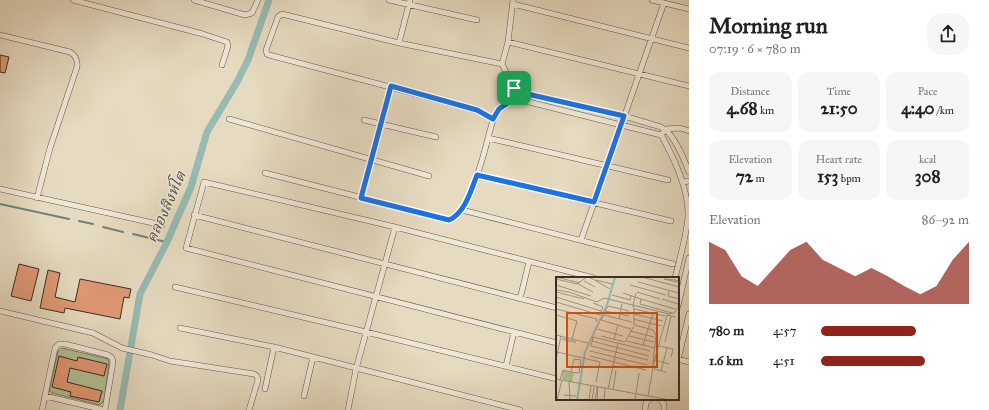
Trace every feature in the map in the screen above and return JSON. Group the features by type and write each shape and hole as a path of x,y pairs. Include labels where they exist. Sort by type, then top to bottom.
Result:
{"street":[{"path":"73,0 203,34 227,42 228,46 222,64"},
{"path":"194,0 246,15 252,13 258,0"},
{"path":"389,0 410,2 477,20"},
{"path":"652,0 689,9"},
{"path":"399,43 410,2"},
{"path":"514,88 502,64 508,42 513,2 689,48"},
{"path":"581,240 664,3"},
{"path":"493,119 477,110 391,86 269,55 267,54 266,50 278,17 282,14 399,43 502,64"},
{"path":"0,35 70,52 74,54 77,60 77,68 50,148 37,198"},
{"path":"508,42 689,86"},
{"path":"361,198 391,86"},
{"path":"514,88 520,89 523,93 624,116 666,129 680,128 689,130"},
{"path":"512,100 510,92 514,88"},
{"path":"521,100 523,98 523,93"},
{"path":"265,173 449,220 454,218 462,210 477,175 493,119 499,109 512,100 516,102 521,100 620,126 661,135 671,153 683,182 688,205 686,234 675,276 685,276"},
{"path":"229,119 429,176"},
{"path":"364,120 436,137"},
{"path":"661,135 666,129"},
{"path":"666,129 671,135 689,172"},
{"path":"488,138 668,180"},
{"path":"477,175 671,221"},
{"path":"683,182 689,181"},
{"path":"556,343 186,248 204,182 395,227 590,277"},
{"path":"0,189 162,225"},
{"path":"462,210 673,264"},
{"path":"194,215 556,308"},
{"path":"348,410 356,369 395,227"},
{"path":"679,302 689,258"},
{"path":"520,299 529,262"},
{"path":"175,287 556,379"},
{"path":"0,311 93,333 122,348 170,361 254,374 257,376 258,380 249,410"},
{"path":"679,356 689,314"},
{"path":"180,328 274,348 500,408 520,410"},
{"path":"506,366 514,332"},
{"path":"42,410 55,348 59,344 65,344 108,355 112,358 113,362 105,410 45,396"},
{"path":"265,389 274,348"},
{"path":"304,396 313,358"},
{"path":"679,360 689,362"},
{"path":"645,410 646,403 649,400"},
{"path":"662,400 664,410"}],"green space":[{"path":"62,348 108,359 109,363 104,401 100,405 49,391 58,351"}],"building":[{"path":"0,55 9,57 5,73 0,72"},
{"path":"19,264 39,269 31,301 11,296"},
{"path":"48,270 60,273 55,297 75,302 80,279 131,289 129,298 124,297 120,319 65,308 64,313 40,308"},
{"path":"59,356 77,361 78,357 107,364 104,376 70,368 67,382 102,391 99,402 70,396 71,392 52,387"}],"waterway":[{"name":"คลองสิงห์โต","path":"120,410 140,294 166,244 191,187 207,132 237,82 248,60 269,0"},
{"path":"0,204 69,219"},
{"path":"79,221 93,224"},
{"path":"103,227 123,232"},
{"path":"133,234 166,242"}],"route":[{"path":"391,86 481,111 493,119 499,109 512,100 509,95 511,90 514,88 522,90 523,93 624,116 594,202 477,175 462,210 454,218 449,220 361,198 391,86"}]}
